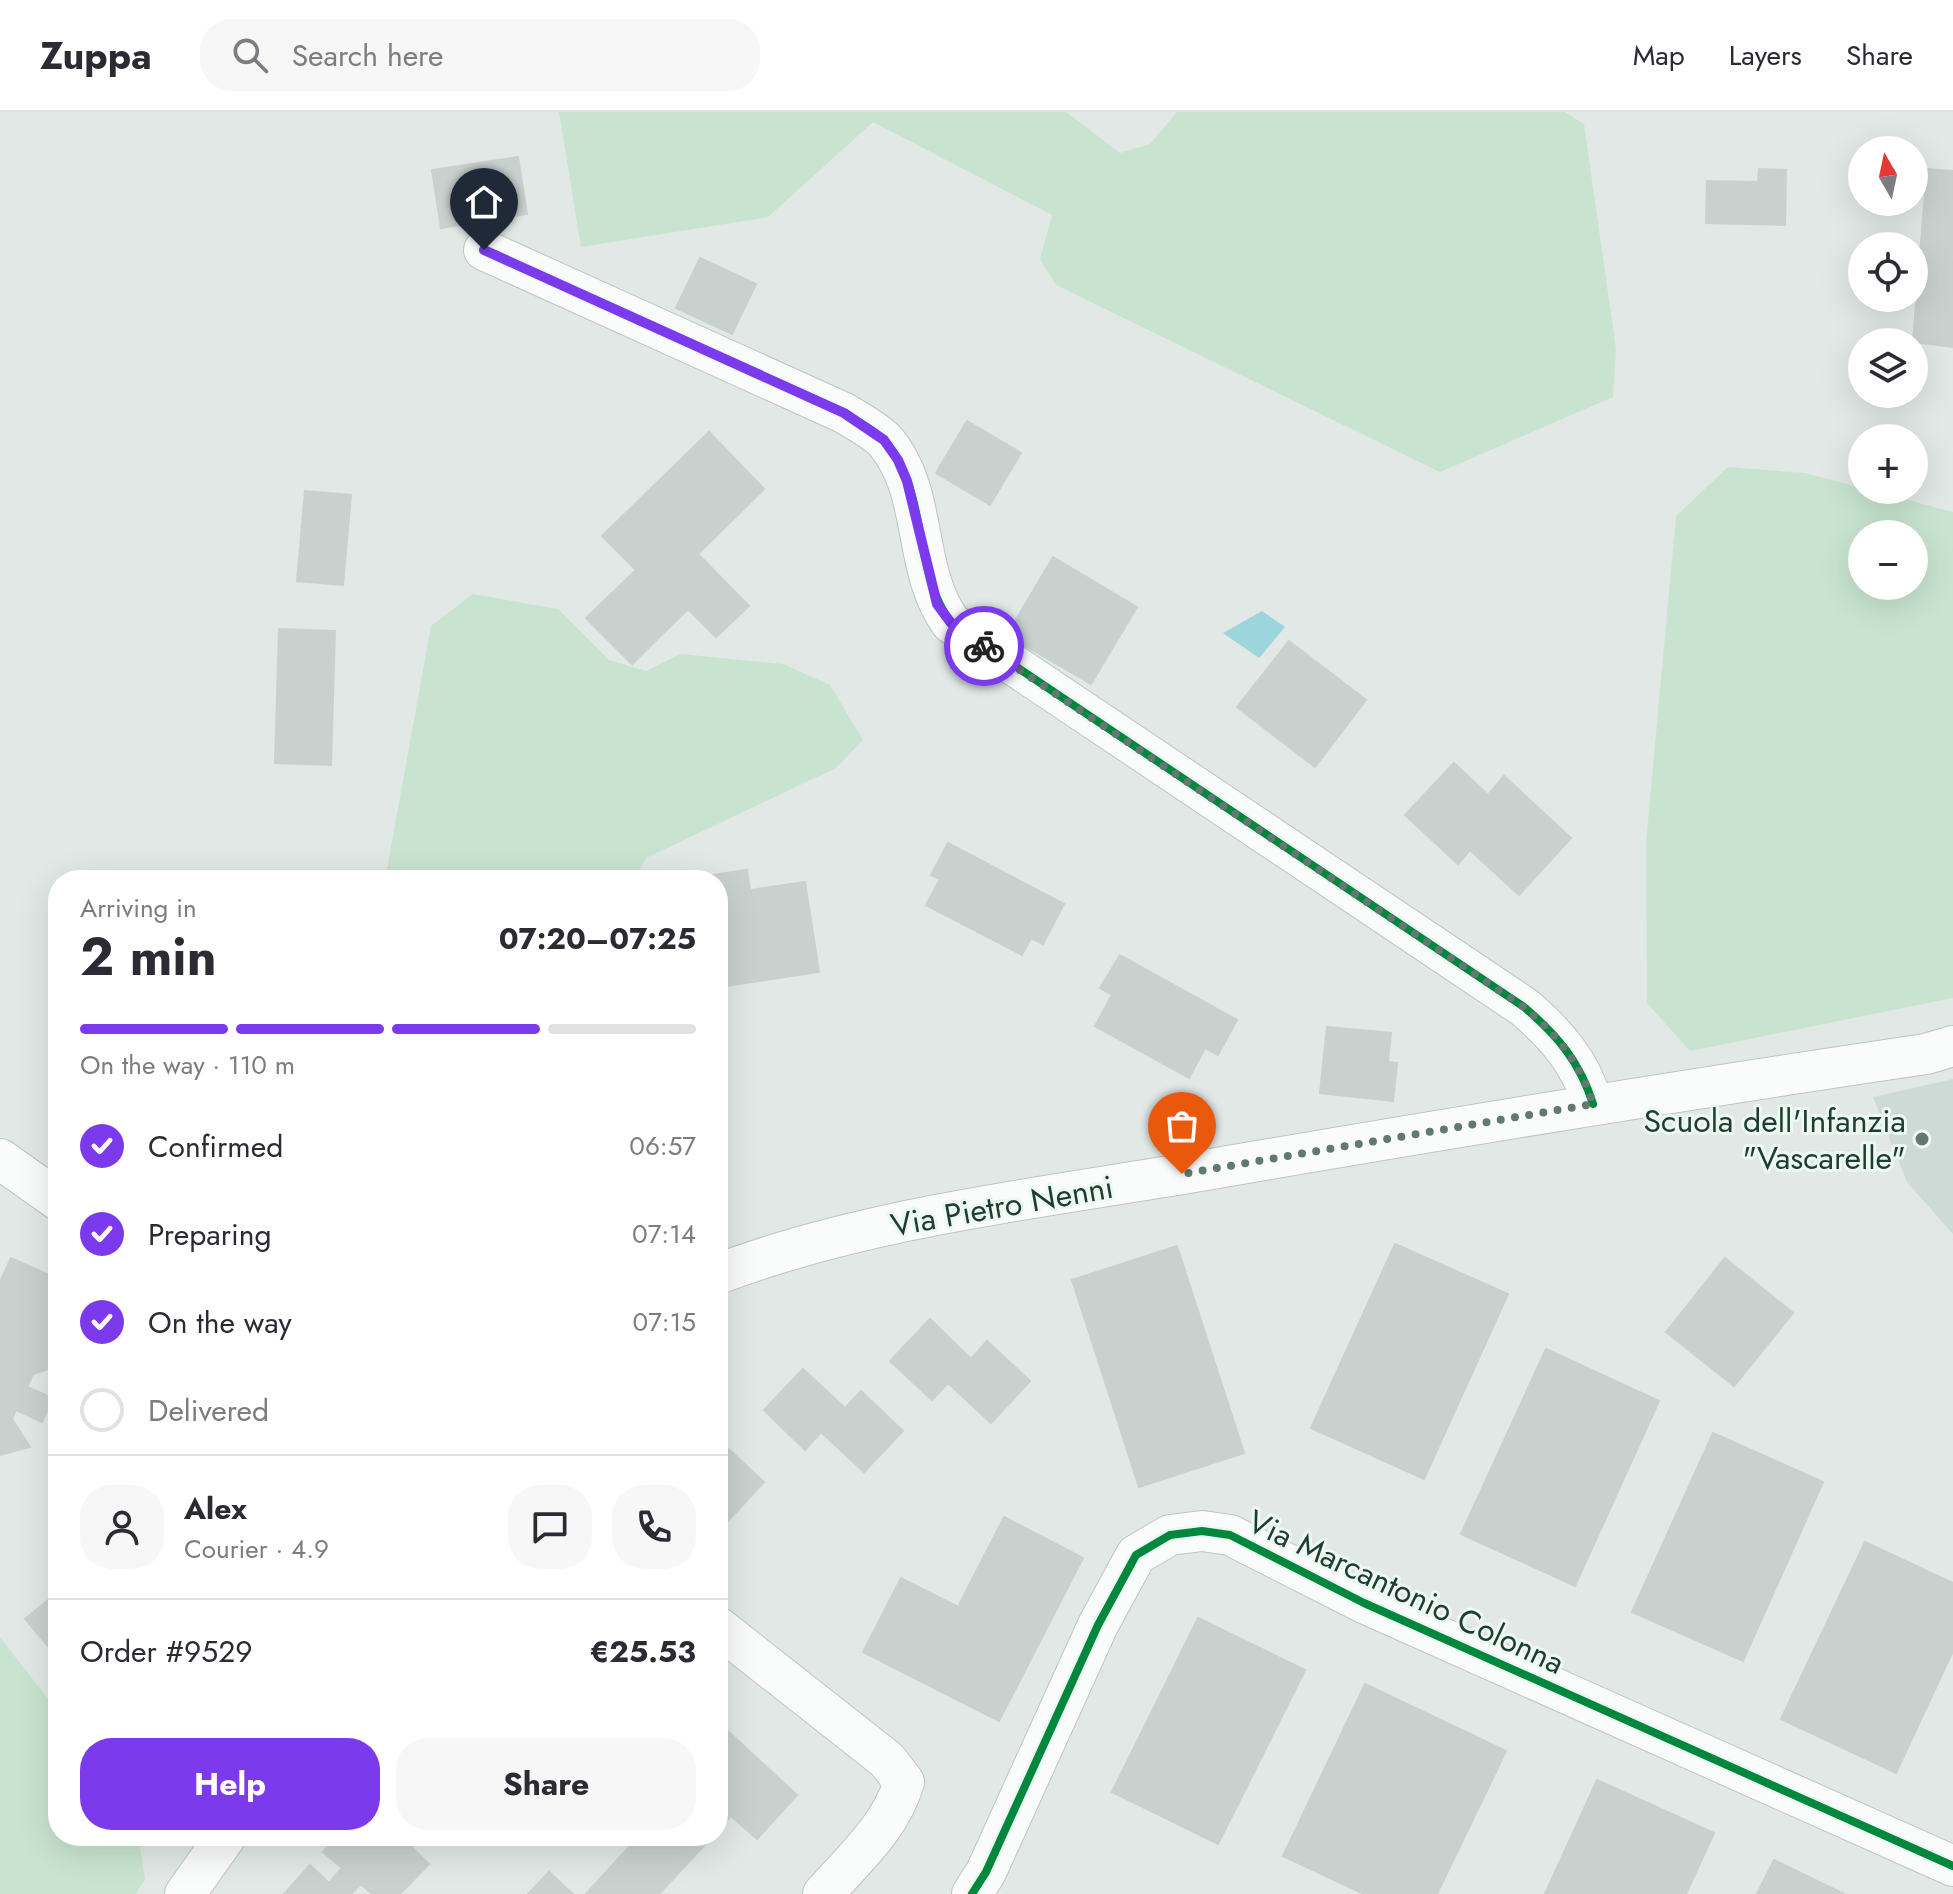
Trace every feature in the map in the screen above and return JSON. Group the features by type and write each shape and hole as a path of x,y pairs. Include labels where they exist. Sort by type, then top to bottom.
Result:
{"street":[{"path":"484,250 844,413 875,433 898,460 907,481 929,582 937,604 951,623 1524,1007 1562,1043 1576,1062 1593,1104"},
{"name":"Via Pietro Nenni","path":"728,1271 859,1232 1593,1104 1911,1056 1953,1046"},
{"path":"0,1159 48,1193"},
{"name":"Via Marcantonio Colonna","path":"979,1887 1098,1625 1136,1555 1170,1535 1202,1531 1230,1535 1364,1603 1953,1866"},
{"path":"728,1635 887,1760 904,1782 898,1801 885,1822 823,1894"},
{"path":"185,1894 219,1846"}],"shaded area":[{"name":"Scuola dell'Infanzia \"Vascarelle\"","path":"1953,1079 1953,1234 1907,1182 1873,1097"}],"green space":[{"path":"559,112 1066,112 1120,153 1150,144 1177,112 1565,112 1584,124 1616,349 1613,397 1440,472 1056,285 1040,259 1052,215 873,122 768,217 581,247"},
{"path":"1728,467 1805,473 1848,484 1848,504 1923,504 1953,512 1953,998 1690,1051 1647,1003 1646,843 1676,516"},
{"path":"473,594 558,609 609,660 646,671 681,654 783,664 830,685 863,740 836,768 646,858 640,870 387,870 431,626"},
{"path":"0,1637 48,1699 48,1846 140,1846 145,1879 136,1894 0,1894"}],"water":[{"path":"1262,611 1285,627 1259,658 1223,633"}],"building":[{"path":"518,157 527,214 441,228 432,170"},
{"path":"1759,169 1786,170 1785,225 1706,223 1707,181 1758,182"},
{"path":"1928,169 1953,171 1953,347 1928,344 1928,328 1914,328 1915,312 1928,312 1928,232 1922,232 1923,216 1928,216"},
{"path":"700,258 756,284 732,334 676,308"},
{"path":"967,421 1021,453 990,505 936,473"},
{"path":"709,432 764,489 698,554 749,606 716,637 688,609 632,664 586,618 636,570 602,536"},
{"path":"305,491 351,495 343,585 297,581"},
{"path":"1053,557 1137,607 1091,684 1007,635"},
{"path":"279,629 335,631 331,765 275,763"},
{"path":"1289,641 1366,700 1315,767 1237,707"},
{"path":"1454,763 1488,795 1504,776 1571,838 1519,895 1470,850 1458,864 1405,815"},
{"path":"948,843 1064,904 1043,944 1031,938 1022,955 926,905 940,879 931,875"},
{"path":"747,870 750,890 805,882 819,972 728,986 728,873"},
{"path":"1120,955 1237,1020 1218,1055 1205,1048 1189,1078 1095,1026 1112,995 1100,988"},
{"path":"1327,1027 1391,1033 1388,1062 1397,1063 1393,1101 1320,1093"},
{"path":"1395,1244 1508,1294 1424,1479 1311,1428"},
{"path":"1177,1246 1244,1453 1139,1487 1072,1280"},
{"path":"11,1258 48,1275 48,1369 33,1374 27,1387 48,1396 48,1409 42,1422 16,1410 12,1419 30,1447 0,1455 0,1282"},
{"path":"1725,1258 1793,1313 1734,1386 1666,1332"},
{"path":"930,1319 971,1359 987,1341 1030,1381 991,1423 948,1383 932,1400 890,1361"},
{"path":"1546,1349 1659,1401 1575,1586 1461,1534"},
{"path":"803,1369 845,1408 861,1391 903,1431 864,1472 821,1432 805,1450 764,1410"},
{"path":"1713,1433 1823,1482 1743,1661 1632,1612"},
{"path":"728,1449 764,1482 728,1521"},
{"path":"1004,1517 1083,1558 999,1721 863,1652 901,1578 958,1607"},
{"path":"1865,1542 1953,1583 1953,1651 1896,1773 1781,1719"},
{"path":"48,1600 48,1646 25,1619"},
{"path":"1198,1618 1305,1670 1218,1844 1112,1792"},
{"path":"1365,1684 1506,1751 1437,1894 1364,1894 1283,1856"},
{"path":"728,1731 797,1795 757,1839 731,1816 728,1819"},
{"path":"1597,1780 1714,1833 1686,1894 1545,1894"},
{"path":"329,1846 410,1846 429,1864 400,1894 372,1894 361,1884 351,1894 284,1894 310,1865 329,1883 342,1868 323,1852"},
{"path":"630,1846 704,1846 659,1894 586,1894"},
{"path":"1774,1860 1844,1894 1757,1894"},
{"path":"549,1872 573,1894 528,1894"}],"cycle path":[{"path":"484,250 844,413 877,434 900,463 909,485 930,580 951,623 1524,1007 1566,1050 1593,1104"},
{"path":"972,1894 986,1872 1098,1625 1136,1555 1170,1535 1202,1531 1230,1535 1364,1603 1953,1866"}],"way so far":[{"path":"984,646 1524,1007 1545,1024 1576,1062 1593,1104 1182,1174"}],"place":[{"name":"Scuola dell'Infanzia \"Vascarelle\"","path":"1922,1139"}],"route":[{"path":"484,250 844,413 884,440 898,460 907,481 929,582 937,604 951,623 984,646"}]}
